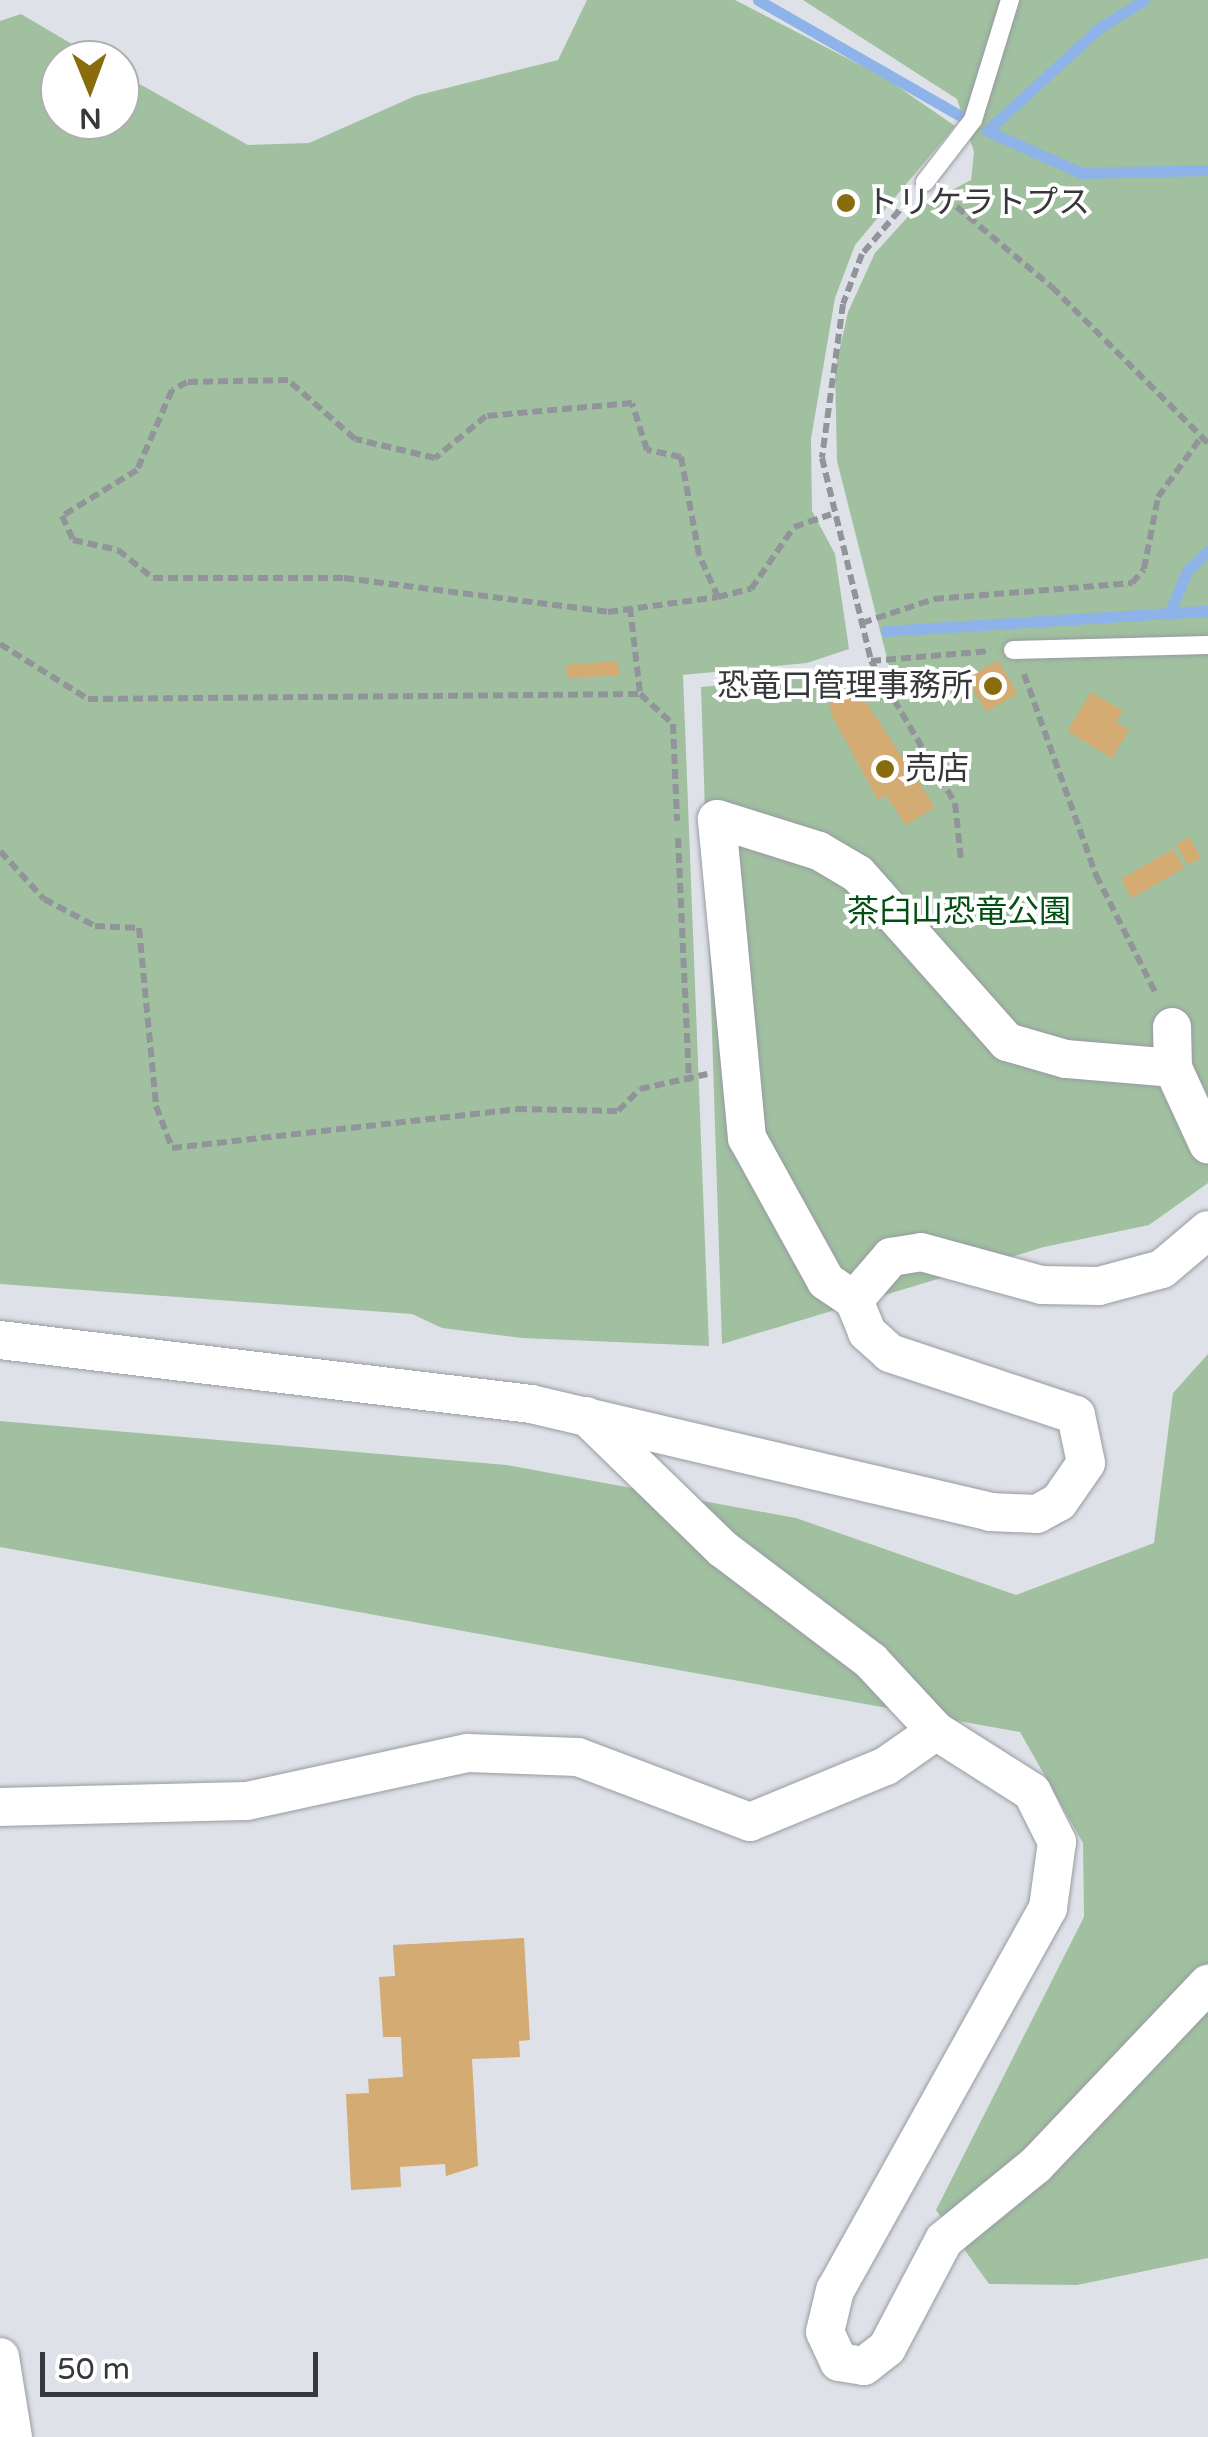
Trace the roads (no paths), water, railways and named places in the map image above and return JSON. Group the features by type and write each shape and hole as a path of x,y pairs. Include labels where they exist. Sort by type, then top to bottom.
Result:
{"street":[{"path":"0,1340 382,1382 586,1416 990,1512 1037,1514 1059,1502 1086,1463 1076,1416 890,1354 866,1332 854,1300 826,1280 748,1138 717,818 819,851 858,874 1007,1042 1066,1059 1174,1068"},
{"path":"1172,1027 1174,1068 1208,1144"},
{"path":"854,1300 890,1257 921,1252 1042,1285 1099,1286 1162,1268 1208,1230"},
{"path":"586,1416 723,1549 871,1660 936,1732 1032,1792 1057,1842 1048,1908 835,2290 825,2332 839,2362 864,2366 887,2348 944,2240 1049,2152 1208,1984"},
{"path":"0,1807 247,1802 468,1753 578,1757 750,1822 820,1798 936,1732"},
{"path":"0,2357 13,2437"}],"lane":[{"path":"926,182 972,120 1010,0"},
{"path":"1013,650 1208,645"}],"waterway":[{"path":"758,0 959,115"},
{"path":"1144,0 1099,28 987,131 1082,173 1208,170"},
{"path":"1170,612 1187,571 1208,551"},
{"path":"886,631 1208,611"}],"place":[{"name":"トリケラトプス","path":"846,203"},
{"name":"恐竜口管理事務所","path":"993,686"},
{"name":"売店","path":"885,769"}],"park label":[{"name":"茶臼山恐竜公園","path":"959,912"}]}
